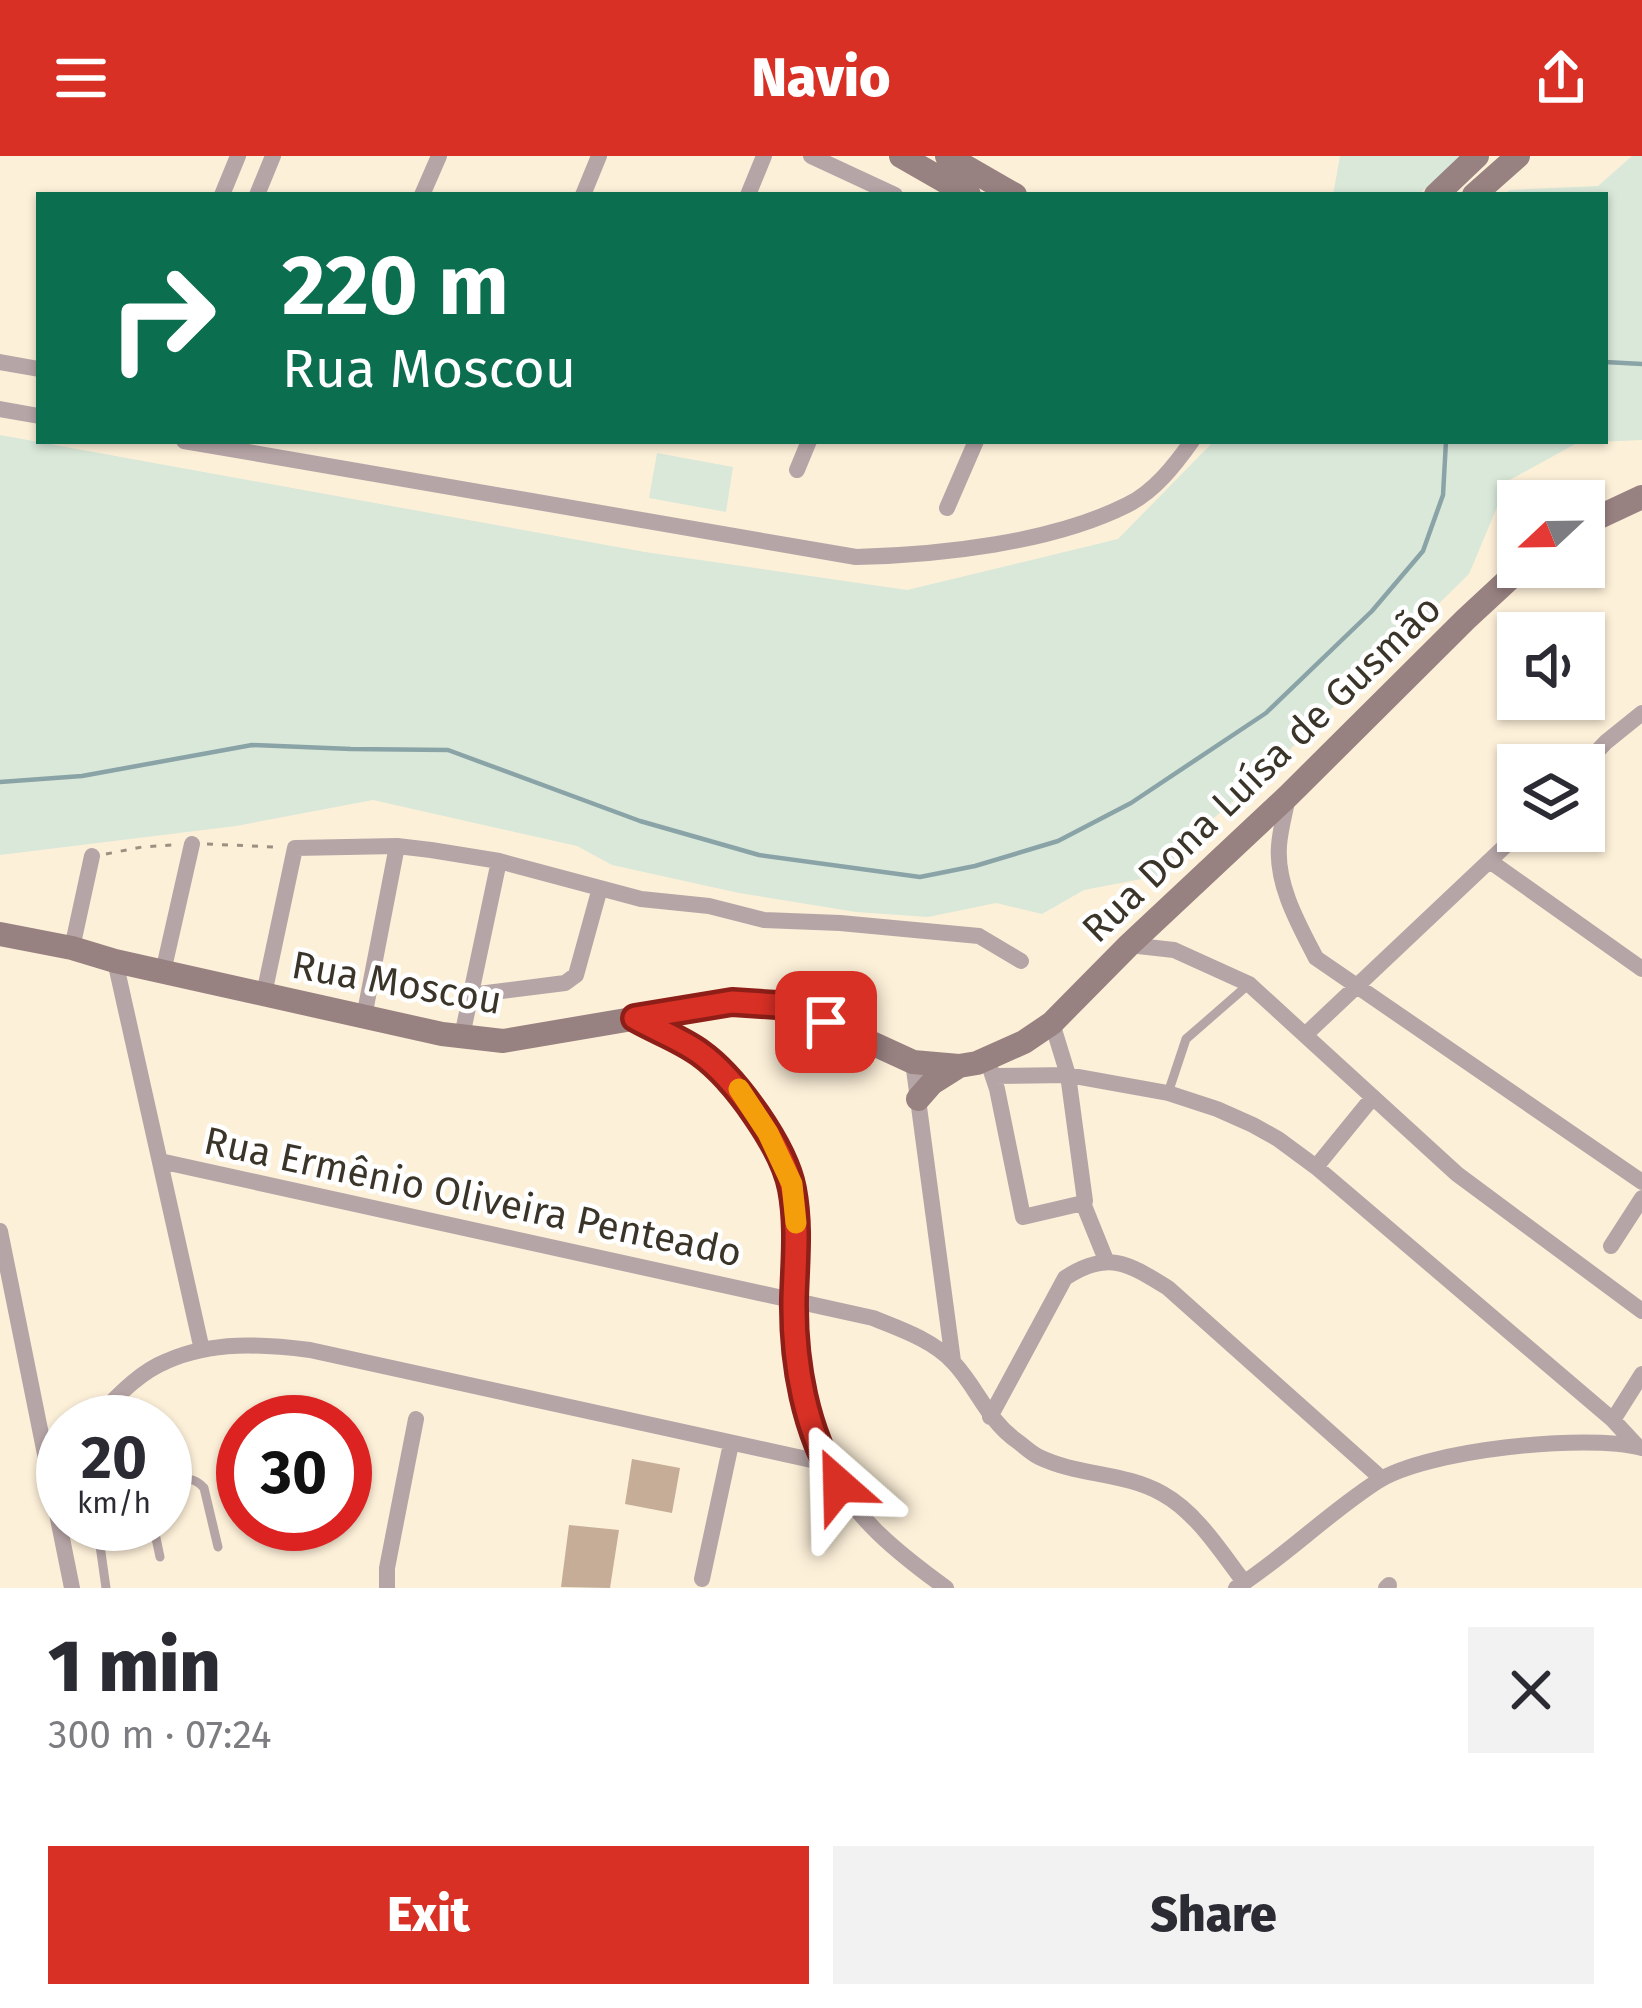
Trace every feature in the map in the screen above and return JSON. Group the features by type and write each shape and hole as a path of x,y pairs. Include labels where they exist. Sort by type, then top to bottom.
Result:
{"street":[{"path":"223,192 238,156"},
{"path":"257,192 273,156"},
{"path":"423,192 439,156"},
{"path":"584,192 598,156"},
{"path":"749,192 764,156"},
{"path":"812,156 889,192"},
{"path":"901,156 964,192"},
{"path":"947,156 1010,192"},
{"path":"1439,192 1477,156"},
{"path":"1477,192 1518,156"},
{"path":"0,362 36,368"},
{"path":"0,409 36,415"},
{"path":"201,444 856,557 908,556 1052,532 1130,504 1158,483 1187,445"},
{"path":"796,470 808,444"},
{"path":"947,508 975,444"},
{"path":"1605,514 1642,497"},
{"name":"Rua Dona Luísa de Gusmão","path":"1052,1023 1499,588"},
{"path":"1604,744 1642,713"},
{"path":"1288,796 1278,850 1295,917 1316,958 1642,1182"},
{"path":"164,972 192,844"},
{"path":"364,1016 397,846"},
{"path":"264,994 295,848 397,846 499,861 641,899 710,906 764,920 979,936 1021,962"},
{"path":"1305,1035 1501,852"},
{"path":"72,948 92,856"},
{"path":"462,1036 499,861"},
{"path":"1491,862 1642,969"},
{"path":"470,995 565,983 576,975 600,888"},
{"name":"Rua Moscou","path":"5,939 72,948 364,1016 503,1041 732,1002 777,1005 913,1062 959,1066 1024,1042 1052,1023"},
{"path":"1129,944 1174,950 1249,984 1457,1174 1642,1311"},
{"path":"115,961 202,1350"},
{"path":"635,1018 700,1053 739,1089 768,1133 792,1184 798,1239 795,1351 825,1463 854,1507 893,1550 946,1588"},
{"path":"1052,1023 1068,1075 1083,1203 1106,1260"},
{"path":"913,1062 952,1361"},
{"path":"918,1099 959,1066"},
{"path":"1083,1203 1023,1216 991,1071 1068,1075 1168,1093 1217,1108 1278,1139 1640,1447"},
{"path":"1316,1167 1373,1097"},
{"name":"Rua Ermênio Oliveira Penteado","path":"160,1161 872,1318 915,1335 952,1361 990,1417 1039,1456 1124,1478 1165,1495 1202,1528 1239,1585"},
{"path":"1611,1246 1642,1198"},
{"path":"0,1232 36,1409"},
{"path":"990,1417 1065,1278 1106,1260 1168,1288 1382,1478"},
{"path":"118,1395 163,1362 202,1350 262,1344 310,1350 825,1463"},
{"path":"1613,1420 1642,1374"},
{"path":"387,1588 416,1419"},
{"path":"1239,1585 1382,1478 1432,1460 1545,1442 1640,1447"},
{"path":"702,1580 731,1444"},
{"path":"65,1551 72,1588"}],"lane":[{"path":"1168,1093 1186,1039 1249,984"},
{"path":"192,1479 204,1488 216,1539"},
{"path":"101,1551 106,1588"},
{"path":"159,1551 160,1557"}],"path":[{"path":"92,856 192,844 295,848"}],"green space":[{"path":"1340,156 1462,156 1421,192 1334,192"},
{"path":"1632,156 1642,156 1642,440 1608,442 1608,192 1510,190 1598,186"},
{"path":"0,435 645,552 907,590 1118,539 1211,444 1575,444 1510,480 1497,480 1497,507 1469,574 1157,876 1084,890 1042,914 996,903 928,917 856,912 739,893 612,865 577,846 373,800 236,826 0,855"},
{"path":"657,453 733,467 726,512 649,498"}],"building":[{"path":"632,1459 680,1468 672,1513 625,1504"},
{"path":"569,1525 619,1530 610,1588 561,1587"}],"waterway":[{"path":"1608,362 1642,364"},
{"path":"0,782 82,776 252,745 448,750 640,821 759,855 920,877 975,866 1058,841 1131,803 1266,713 1372,611 1423,551 1443,495 1446,444"}],"slow traffic":[{"path":"739,1089 768,1133 792,1184 796,1223"}],"route":[{"path":"826,1022 777,1005 732,1002 635,1018 700,1053 739,1089 768,1133 792,1184 798,1239 795,1351 825,1463 839,1485"}]}
